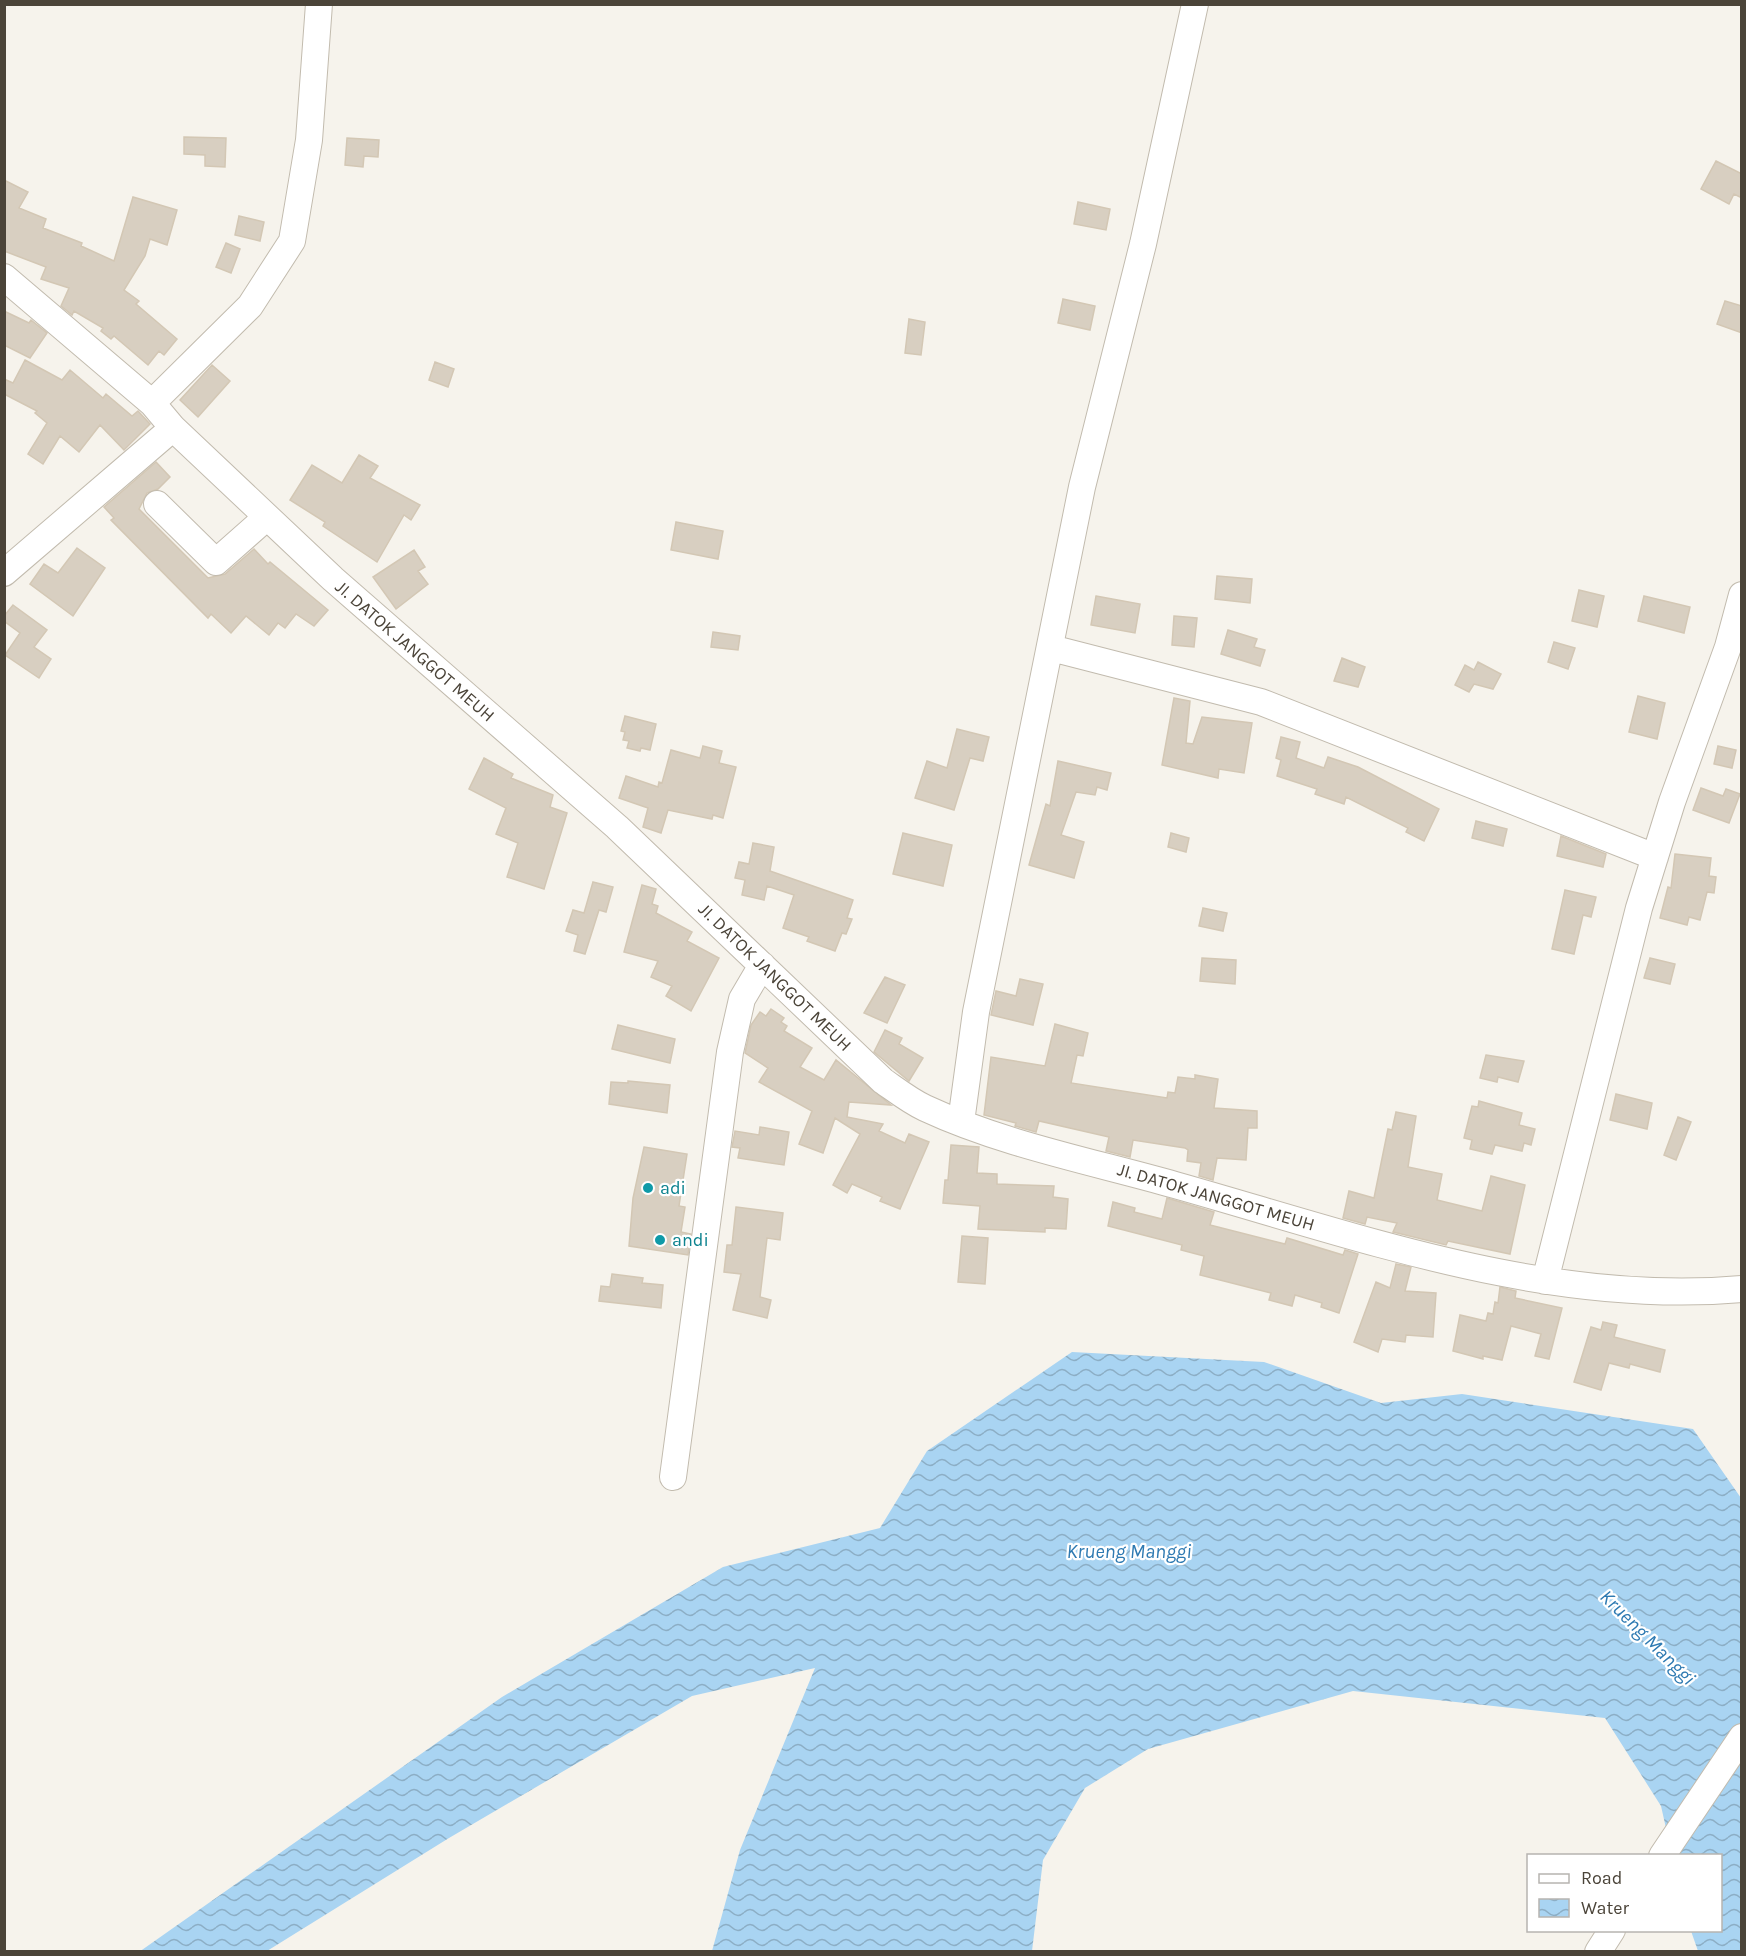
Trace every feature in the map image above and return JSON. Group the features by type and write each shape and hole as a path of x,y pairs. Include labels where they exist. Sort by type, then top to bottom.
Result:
{"street":[{"path":"152,403 250,306 292,241 309,140 319,4"},
{"path":"961,1122 976,1012 1082,487 1143,244 1195,4"},
{"name":"JI. DATOK JANGGOT MEUH","path":"4,278 152,403 173,428 333,579 617,827 883,1081 923,1107 961,1122 1386,1245 1478,1269 1545,1281 1642,1293 1742,1289"},
{"path":"4,573 173,428"},
{"path":"157,504 216,562 267,517"},
{"path":"1545,1281 1655,857 1728,647 1742,595"},
{"path":"1051,648 1262,702 1655,857"},
{"path":"673,1477 730,1052 742,999 762,964"},
{"path":"1663,1854 1742,1737"},
{"path":"1598,1952 1611,1932"}],"water":[{"name":"Krueng Manggi","path":"1072,1352 1264,1362 1381,1403 1462,1394 1693,1429 1741,1498 1741,1951 1698,1951 1691,1932 1722,1932 1722,1854 1672,1854 1661,1806 1605,1718 1353,1691 1148,1749 1085,1788 1043,1860 1032,1951 712,1951 740,1850 815,1668 692,1696 449,1838 267,1951 139,1952 502,1697 723,1567 880,1528 927,1451"}],"building":[{"path":"184,137 226,138 225,167 205,166 205,155 184,154"},
{"path":"347,138 379,140 378,157 364,156 363,167 345,165"},
{"path":"1716,161 1742,174 1742,198 1734,194 1729,204 1701,189"},
{"path":"4,180 28,192 19,208 46,219 43,228 82,243 81,246 114,261 133,197 177,210 167,245 150,239 145,256 124,290 139,301 136,304 177,339 164,355 159,351 148,365 114,336 111,339 101,331 103,328 74,311 72,315 61,306 69,288 41,279 46,267 4,251"},
{"path":"1078,202 1110,209 1106,230 1074,224"},
{"path":"239,216 264,222 260,241 235,235"},
{"path":"226,243 240,249 231,273 216,267"},
{"path":"1063,299 1095,306 1090,330 1058,323"},
{"path":"1725,301 1742,306 1742,333 1717,324"},
{"path":"4,311 29,323 31,320 47,333 30,358 4,345"},
{"path":"909,319 925,322 921,355 905,353"},
{"path":"25,360 62,380 70,370 103,398 106,394 132,416 138,411 150,424 124,450 100,425 79,452 60,436 43,464 28,454 47,423 35,413 37,411 4,394 4,379 13,383"},
{"path":"435,362 454,369 448,387 429,380"},
{"path":"212,365 230,381 198,417 180,400"},
{"path":"359,455 378,466 370,478 420,505 411,520 404,515 377,562 323,526 325,522 290,500 312,465 342,483"},
{"path":"156,462 170,477 158,489 147,493 139,509 208,578 225,574 254,549 268,564 270,562 328,610 314,626 296,614 285,628 278,623 269,635 246,616 231,633 211,614 208,618 111,520 114,518 104,507"},
{"path":"676,522 723,531 718,559 671,550"},
{"path":"77,548 105,568 73,616 30,584 44,564 58,573"},
{"path":"414,550 425,567 418,571 428,584 396,609 373,577"},
{"path":"1217,576 1252,579 1250,603 1215,599"},
{"path":"1579,590 1604,596 1597,627 1572,621"},
{"path":"1096,596 1140,604 1135,633 1091,625"},
{"path":"1644,596 1690,607 1684,633 1638,621"},
{"path":"13,605 47,630 34,647 51,659 39,678 5,655 20,633 4,621 4,616"},
{"path":"1174,616 1197,618 1194,647 1172,645"},
{"path":"1228,630 1257,639 1254,647 1265,650 1260,666 1221,654"},
{"path":"713,632 740,636 738,650 711,647"},
{"path":"1554,642 1575,648 1568,669 1548,662"},
{"path":"1342,658 1365,667 1358,687 1334,681"},
{"path":"1478,662 1501,674 1493,689 1474,684 1469,692 1455,685 1465,665 1474,670"},
{"path":"1638,696 1665,703 1657,739 1629,732"},
{"path":"1174,698 1190,701 1186,743 1193,744 1202,717 1252,723 1244,773 1219,769 1218,778 1162,765"},
{"path":"625,716 656,724 650,750 641,748 640,751 627,748 629,741 623,740 625,732 621,731"},
{"path":"957,729 989,737 983,761 970,758 954,810 915,798 927,761 947,768"},
{"path":"1281,737 1300,742 1296,758 1324,768 1328,757 1358,767 1439,809 1424,841 1406,832 1408,828 1346,797 1344,804 1315,794 1317,789 1277,776 1281,760 1276,758"},
{"path":"703,746 722,751 719,763 736,767 723,818 713,815 712,819 668,810 661,833 643,827 648,808 619,798 626,776 658,787 659,782 662,783 671,750 700,758"},
{"path":"1718,746 1736,750 1732,768 1714,764"},
{"path":"484,758 513,774 511,778 553,795 550,807 567,813 544,889 507,877 518,843 496,834 506,808 469,789"},
{"path":"1058,761 1111,773 1107,790 1097,787 1095,795 1076,792 1061,835 1084,842 1074,878 1029,865 1046,804 1050,806"},
{"path":"1701,788 1723,796 1726,789 1740,794 1729,823 1693,810"},
{"path":"1476,821 1507,829 1503,846 1472,838"},
{"path":"903,833 952,845 943,886 893,874"},
{"path":"1171,833 1189,838 1186,852 1168,847"},
{"path":"1561,836 1606,854 1603,867 1557,856"},
{"path":"753,843 774,847 770,871 853,900 847,918 852,919 846,934 842,933 835,951 807,941 809,937 783,928 794,895 767,886 764,900 742,895 745,880 735,878 739,862 749,864"},
{"path":"1675,854 1711,858 1709,876 1716,877 1714,893 1707,892 1700,920 1689,917 1687,925 1660,918 1668,887 1671,888"},
{"path":"593,882 613,887 606,912 599,910 585,954 574,951 578,935 566,931 573,910 584,913"},
{"path":"642,885 656,889 652,904 658,906 656,913 692,932 687,941 719,958 691,1011 666,996 672,986 651,977 658,961 624,952"},
{"path":"1565,890 1596,897 1591,917 1583,915 1574,954 1552,949"},
{"path":"1203,908 1227,913 1223,931 1199,926"},
{"path":"1202,958 1236,960 1235,984 1200,981"},
{"path":"1650,958 1675,964 1670,984 1644,978"},
{"path":"885,977 905,985 887,1023 864,1013"},
{"path":"1020,979 1043,984 1033,1025 991,1015 996,991 1016,996"},
{"path":"771,1009 784,1018 781,1022 787,1026 784,1031 812,1048 800,1067 824,1080 836,1060 891,1105 849,1102 847,1117 883,1124 879,1131 905,1143 909,1134 929,1142 900,1209 880,1201 882,1197 852,1184 847,1193 833,1185 860,1134 835,1118 823,1153 799,1144 812,1111 759,1082 768,1068 745,1053 751,1025 760,1012 766,1016"},
{"path":"1055,1024 1088,1033 1083,1056 1077,1055 1071,1083 1167,1098 1168,1092 1175,1093 1178,1077 1195,1079 1195,1075 1218,1079 1214,1108 1257,1111 1257,1128 1248,1128 1246,1160 1217,1158 1213,1180 1199,1176 1201,1163 1187,1161 1188,1150 1185,1148 1133,1140 1130,1157 1106,1151 1109,1137 1039,1121 1036,1132 1015,1126 1016,1123 984,1115 991,1057 1045,1066"},
{"path":"618,1025 675,1039 670,1063 612,1049"},
{"path":"885,1030 902,1038 899,1044 923,1058 909,1081 874,1052"},
{"path":"1486,1055 1524,1061 1518,1082 1498,1077 1497,1082 1480,1078"},
{"path":"628,1081 670,1085 667,1113 609,1104 611,1082 628,1083"},
{"path":"1616,1094 1652,1103 1647,1129 1610,1120"},
{"path":"1479,1101 1522,1113 1519,1125 1535,1129 1531,1145 1524,1143 1522,1151 1495,1145 1492,1154 1470,1149 1472,1140 1464,1138 1472,1106 1478,1107"},
{"path":"1396,1112 1416,1116 1408,1167 1442,1174 1437,1200 1482,1211 1491,1176 1525,1185 1510,1254 1448,1241 1446,1245 1393,1232 1397,1223 1367,1217 1365,1224 1343,1218 1349,1191 1374,1198 1388,1129 1392,1130"},
{"path":"1678,1117 1691,1122 1676,1160 1664,1155"},
{"path":"760,1127 789,1132 784,1165 738,1158 740,1148 732,1147 735,1131 759,1135"},
{"path":"951,1145 979,1147 977,1173 997,1174 997,1184 1054,1186 1053,1197 1068,1199 1066,1229 1045,1228 1045,1232 978,1229 980,1206 943,1203 945,1180 948,1180"},
{"path":"644,1147 687,1154 679,1206 685,1207 681,1232 691,1234 688,1255 629,1246 633,1198"},
{"path":"1167,1198 1214,1212 1210,1225 1285,1244 1287,1238 1343,1255 1345,1250 1358,1254 1339,1313 1321,1307 1322,1303 1295,1295 1292,1306 1269,1300 1271,1293 1200,1275 1204,1256 1181,1250 1182,1245 1108,1226 1113,1202 1135,1208 1134,1212 1162,1219"},
{"path":"736,1207 783,1213 780,1240 767,1238 760,1297 771,1300 767,1318 733,1310 741,1274 724,1272 727,1245 732,1245"},
{"path":"962,1236 988,1238 985,1284 958,1282"},
{"path":"1396,1264 1411,1267 1405,1291 1436,1293 1433,1337 1406,1335 1405,1342 1382,1339 1378,1352 1354,1342 1376,1282 1390,1288"},
{"path":"612,1274 643,1278 642,1283 663,1285 661,1308 599,1301 601,1286 610,1287"},
{"path":"1500,1287 1516,1291 1515,1298 1562,1308 1549,1359 1535,1356 1541,1334 1511,1326 1502,1360 1483,1356 1483,1359 1453,1351 1460,1315 1486,1321 1488,1313 1493,1314 1495,1302 1498,1303"},
{"path":"1603,1322 1617,1325 1614,1337 1665,1350 1660,1372 1630,1364 1629,1368 1609,1363 1601,1390 1574,1382 1591,1327 1601,1330"}],"place":[{"name":"adi","path":"648,1188"},
{"name":"andi","path":"660,1240"}]}
